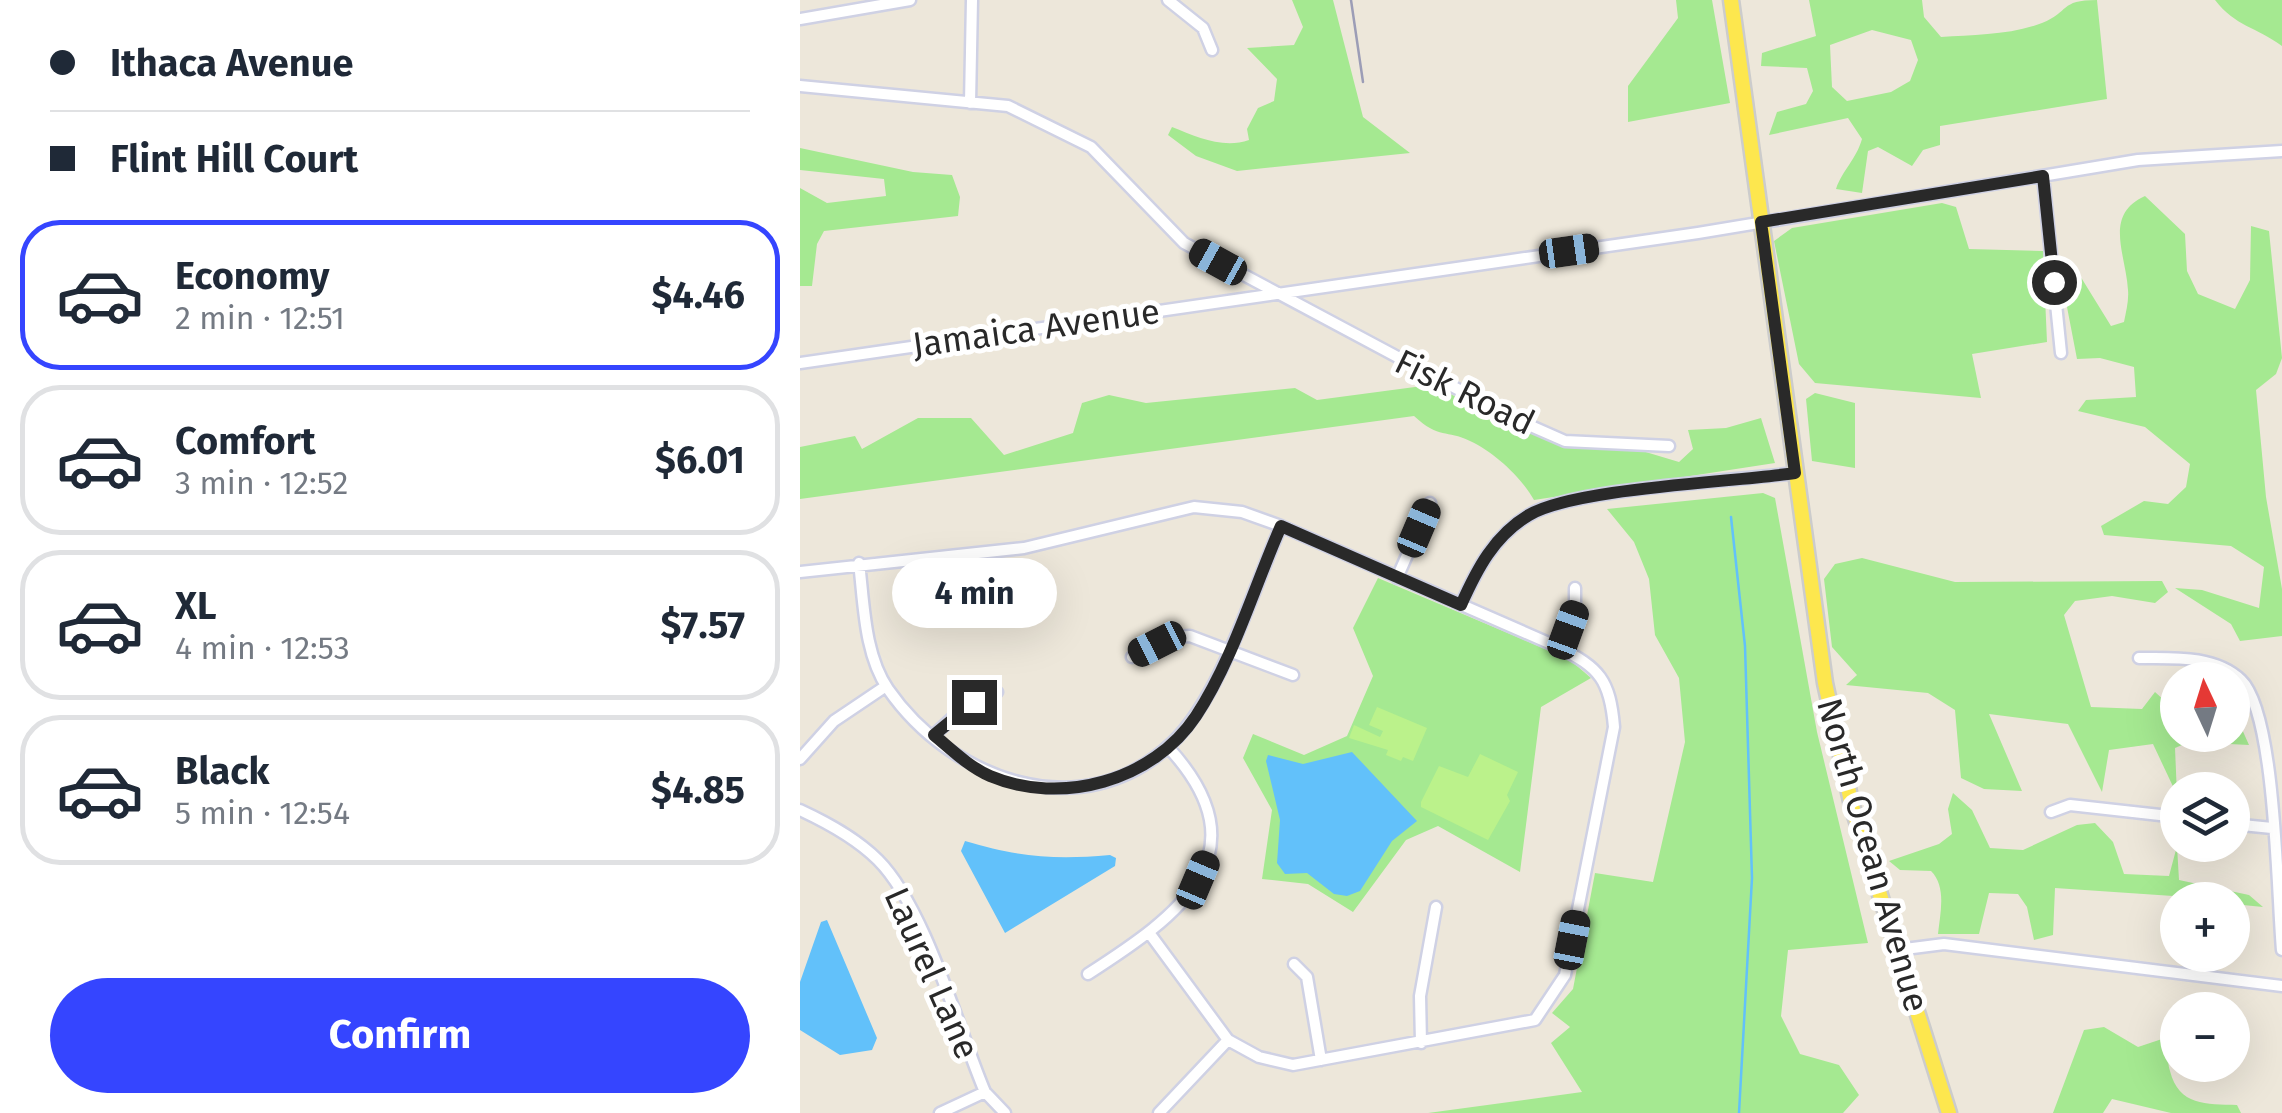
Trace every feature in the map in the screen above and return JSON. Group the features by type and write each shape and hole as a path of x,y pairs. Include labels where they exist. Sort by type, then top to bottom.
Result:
{"main road":[{"name":"North Ocean Avenue","path":"1731,0 1820,651 1841,760 1949,1113"}],"street":[{"path":"800,20 910,0"},
{"path":"970,102 972,0"},
{"path":"1168,0 1202,28 1212,50"},
{"name":"Fisk Road","path":"800,86 1008,106 1091,147 1184,243 1274,294 1565,441 1668,446"},
{"name":"Jamaica Avenue","path":"800,363 1761,222 2138,160 2282,151"},
{"path":"2043,176 2061,354"},
{"path":"1461,605 1477,569 1496,541 1540,510 1584,499 1795,473"},
{"path":"1398,578 1430,503"},
{"path":"800,572 1024,548 1194,506 1242,512 1561,649 1593,665 1611,696 1614,727 1565,975 1535,1020 1293,1065 1259,1057 1228,1040 1150,934"},
{"path":"860,563 869,639 886,686 934,735 986,774 1042,788 1068,789 1117,777 1168,747 1196,716 1281,526"},
{"path":"1561,649 1575,611 1576,588"},
{"path":"1132,657 1173,637 1200,638 1293,676"},
{"path":"2139,658 2209,662 2230,672 2250,692 2266,750 2282,950"},
{"path":"800,759 834,721 886,686"},
{"path":"934,735 961,710 997,692"},
{"path":"1088,974 1150,934 1186,902 1210,842 1209,814 1198,781 1168,747"},
{"path":"2051,812 2070,805 2160,815"},
{"name":"Laurel Lane","path":"800,810 834,826 880,862 912,910 984,1092 1005,1113"},
{"path":"2250,826 2272,828"},
{"path":"1422,1043 1420,996 1436,907"},
{"path":"1896,950 1944,944 2282,986"},
{"path":"1294,964 1307,976 1321,1060"},
{"path":"1160,1113 1228,1040"},
{"path":"940,1113 984,1092"}],"green space":[{"path":"1292,0 1333,0 1363,117 1410,153 1237,171 1196,156 1168,135 1172,127 1220,142 1249,140 1247,129 1258,108 1274,101 1277,79 1247,48 1294,45 1303,27"},
{"path":"1676,0 1712,0 1730,103 1628,122 1628,86 1678,18"},
{"path":"1809,0 1922,0 1924,17 1941,37 2018,30 2051,19 2070,4 2097,0 2107,99 1940,126 1940,145 1923,150 1912,166 1878,147 1868,151 1862,193 1836,189 1862,139 1848,118 1769,135 1777,112 1806,104 1813,91 1807,68 1761,66 1762,53 1816,36","holes":["1872,30 1911,40 1918,60 1910,81 1891,92 1847,101 1832,87 1830,45"]},
{"path":"2215,0 2282,0 2282,46 2238,21"},
{"path":"800,148 913,172 952,175 960,197 958,216 824,231 817,244 812,286 800,286 800,188 827,203 886,196 884,179 800,170"},
{"path":"2145,196 2185,234 2187,271 2198,294 2235,309 2250,280 2251,226 2269,231 2282,358 2276,374 2256,390 2266,497 2282,589 2282,636 2240,641 2231,624 2175,588 2202,590 2259,608 2264,567 2231,546 2104,535 2101,526 2144,501 2168,504 2186,487 2190,464 2145,427 2078,411 2086,400 2136,397 2134,367 2100,358 2077,359 2057,255 2082,279 2111,326 2124,322 2128,294 2121,225 2132,204"},
{"path":"1942,203 1956,207 1969,249 2043,251 2047,342 1972,354 1981,398 1815,383 1799,364 1774,241 1792,228"},
{"path":"1430,385 1564,445 1629,447 1679,462 1693,449 1688,430 1726,428 1761,418 1775,463 1534,500 1515,475 1488,452 1462,437 1430,428 1414,416 800,499 800,447 855,436 862,449 918,418 971,418 1004,455 1073,433 1082,403 1109,395 1146,403 1295,388 1317,400"},
{"path":"1815,393 1855,403 1855,468 1812,461 1806,399"},
{"path":"1763,493 1775,498 1817,732 1868,943 1788,950 1781,1016 1800,1054 1839,1065 1859,1095 1843,1113 1428,1113 1582,1092 1551,1043 1570,1027 1552,1013 1573,989 1595,873 1653,882 1685,742 1679,678 1655,635 1649,579 1634,542 1607,509"},
{"path":"1862,558 1955,582 2162,581 2168,592 2155,603 2112,596 2075,601 2064,615 2091,707 2142,709 2155,692 2160,697 2160,752 2175,752 2176,772 2166,772 2153,744 2109,750 2102,792 2068,724 1989,714 2022,791 1984,789 1961,778 1955,710 1928,693 1846,685 1857,675 1832,647 1824,579 1835,564"},
{"path":"1378,578 1569,659 1591,678 1541,707 1520,872 1438,826 1406,840 1353,912 1308,884 1262,879 1272,810 1243,758 1253,734 1304,755 1347,736 1373,676 1353,628"},
{"path":"1377,707 1427,728 1413,761 1403,757 1401,761 1386,755 1388,750 1349,738 1354,725 1380,737 1383,731 1369,725"},
{"path":"1480,754 1518,772 1507,795 1510,801 1488,840 1421,807 1439,766 1468,777"},
{"path":"1953,793 1972,810 1990,848 2023,850 2077,825 2095,823 2113,842 2124,874 2169,876 2173,862 2178,862 2179,880 2188,882 2160,882 2160,895 2055,888 2053,935 2034,940 2027,907 2018,894 1989,893 1979,934 1938,934 1941,901 1936,877 1931,871 1900,870 1889,861 1939,844 1952,834 1948,809"},
{"path":"2250,896 2263,907 2250,906"},
{"path":"2104,1027 2138,1047 2160,1040 2160,1082 2174,1082 2195,1101 2237,1105 2241,1113 2171,1113 2112,1099 2103,1113 2053,1113 2084,1030"}],"water":[{"path":"1352,752 1417,821 1392,841 1360,891 1347,896 1334,894 1307,873 1285,874 1277,863 1280,820 1266,761 1268,755 1303,764"},
{"path":"965,841 1037,856 1110,855 1116,858 1115,866 1005,933 961,851"},
{"path":"827,920 877,1038 872,1050 840,1055 800,1030 800,982 821,922"}],"waterway":[{"path":"1731,517 1745,646 1752,878 1739,1113"}],"railway":[{"path":"1351,0 1363,82"}],"route":[{"path":"974,702 934,735 963,759 986,774 1012,783 1068,789 1096,784 1135,769 1168,747 1196,716 1281,526 1461,605 1477,569 1496,541 1530,515 1551,506 1795,473 1761,222 2043,176 2054,282"}]}
